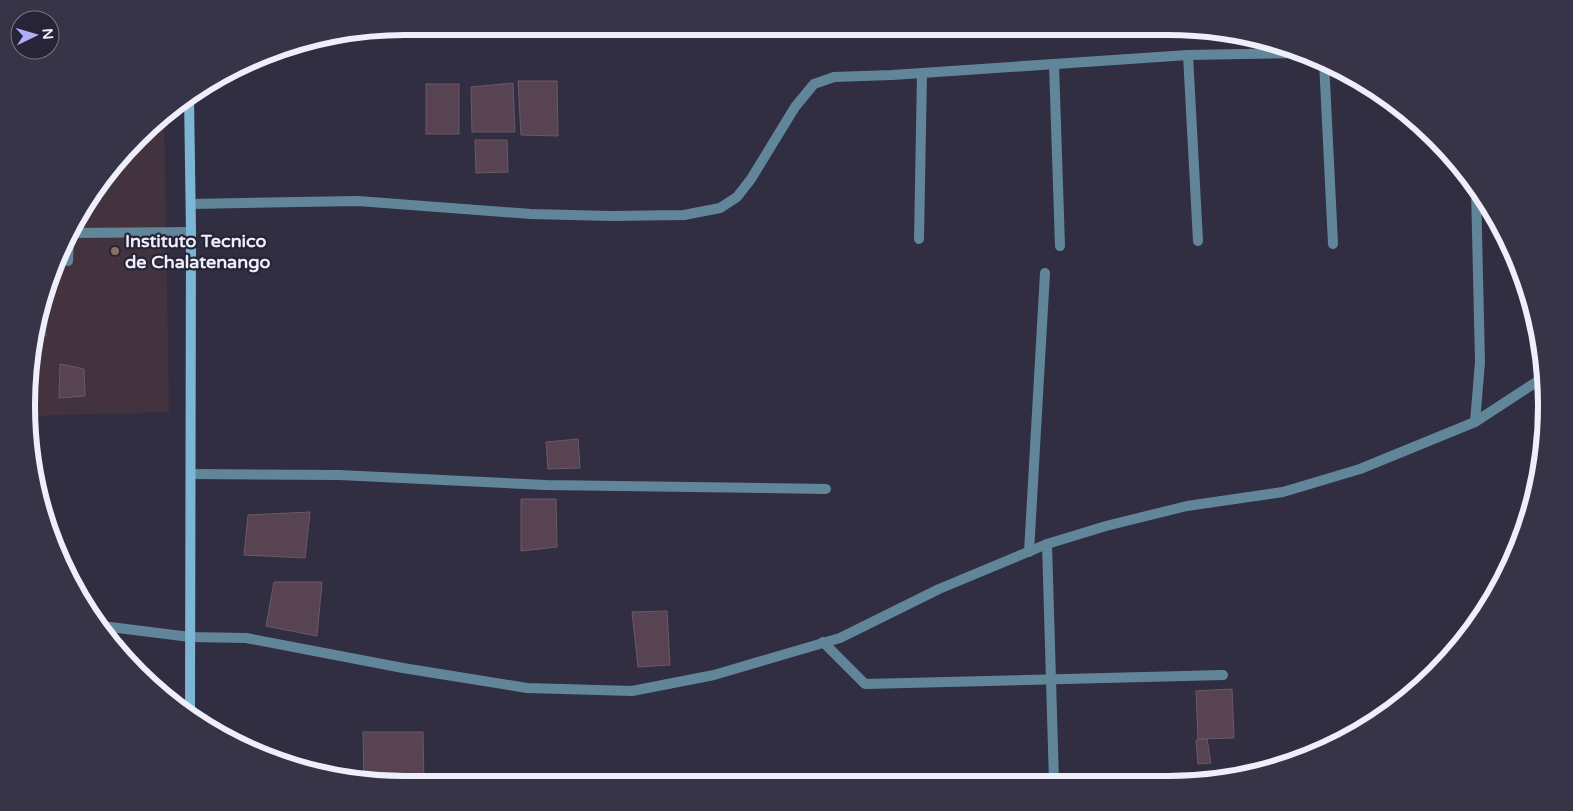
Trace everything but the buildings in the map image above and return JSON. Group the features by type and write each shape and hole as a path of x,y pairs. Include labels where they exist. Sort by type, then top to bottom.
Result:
{"main road":[{"path":"189,105 192,474 190,706"}],"street":[{"path":"191,204 358,201 530,214 684,215 720,208 737,197 795,107 814,84 834,76 922,73 1188,55 1281,53"},
{"path":"1188,55 1198,241"},
{"path":"1054,64 1060,246"},
{"path":"1324,70 1333,244"},
{"path":"919,239 922,73"},
{"path":"1475,422 1480,362 1476,200"},
{"path":"78,233 191,232"},
{"path":"68,261 69,251"},
{"path":"1029,552 1045,274"},
{"path":"109,627 190,636 246,638 403,668 527,688 632,691 714,675 840,638 939,589 1047,544 1106,526 1187,506 1283,492 1360,470 1475,422 1537,382"},
{"path":"192,474 339,475 546,485 826,489"},
{"path":"1047,544 1054,776"},
{"path":"824,642 865,684 1223,675"}],"shaded area":[{"name":"Instituto Tecnico de Chalatenango","path":"164,125 169,412 35,416 35,406 38,357 42,333 55,286 73,242 97,200 112,180 127,161"}],"place":[{"name":"Instituto Tecnico de Chalatenango","path":"115,251"}]}
